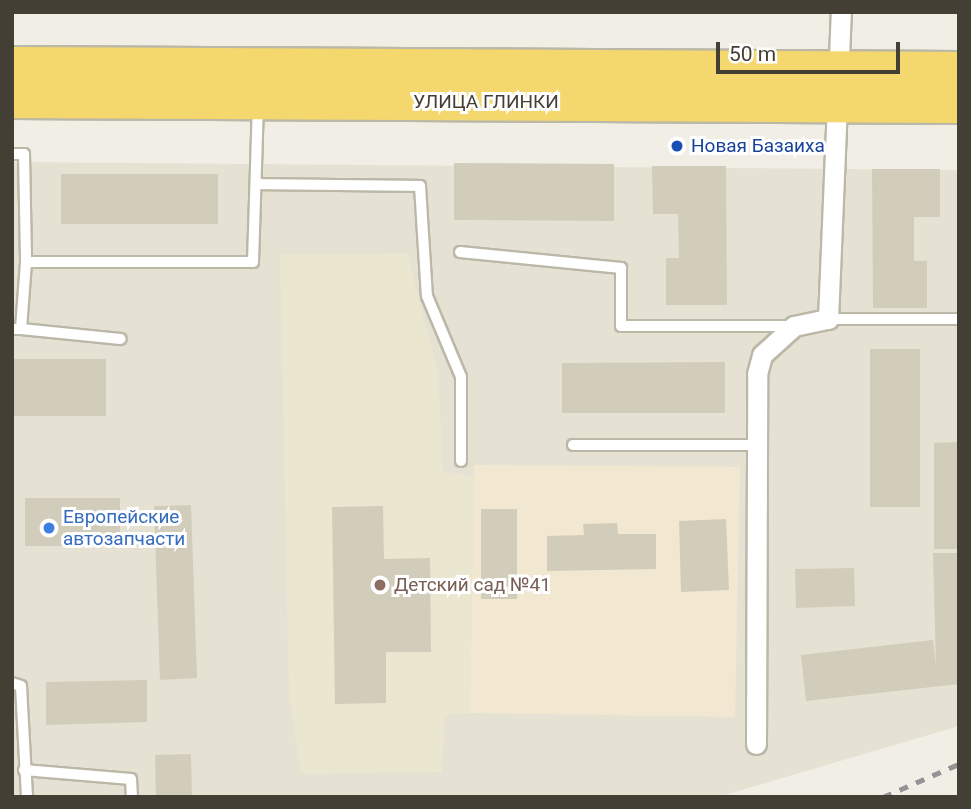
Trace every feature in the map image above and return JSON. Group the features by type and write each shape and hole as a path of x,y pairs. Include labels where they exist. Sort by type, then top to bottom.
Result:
{"highway":[{"name":"УЛИЦА ГЛИНКИ","path":"12,65 488,85 839,87 959,104"},
{"name":"УЛИЦА ГЛИНКИ","path":"839,87 959,70"},
{"name":"УЛИЦА ГЛИНКИ","path":"12,99 258,100 488,85"}],"street":[{"path":"756,744 760,445 758,363 794,327 828,320 841,12"}],"lane":[{"path":"26,262 253,262 258,100"},
{"path":"12,153 24,154 26,262 17,329 121,340"},
{"path":"256,184 420,186 427,296 461,377 461,461"},
{"path":"460,252 621,268 621,326 794,327"},
{"path":"828,320 958,317"},
{"path":"573,445 760,445"},
{"path":"12,683 21,685 27,797"},
{"path":"24,770 131,779 132,797"}],"shaded area":[{"path":"12,162 959,170 959,726 718,797 12,797"},
{"name":"Детский сад №41","path":"407,253 438,373 443,471 474,477 470,713 445,714 442,772 301,774 289,692 280,255"},
{"path":"474,465 740,467 735,717 470,713"}],"building":[{"path":"454,163 614,164 614,221 454,220"},
{"path":"652,166 726,166 727,305 666,305 666,258 679,258 678,214 653,214"},
{"path":"872,169 940,169 940,217 914,217 914,261 927,261 927,308 873,308"},
{"path":"61,174 218,174 218,224 61,224"},
{"path":"870,349 920,349 920,507 870,507"},
{"path":"12,359 106,359 106,416 12,416"},
{"path":"725,362 725,413 562,413 562,363"},
{"path":"959,442 959,549 934,549 934,443"},
{"path":"25,498 120,498 120,546 25,546"},
{"path":"191,505 197,678 160,680 154,506"},
{"path":"383,506 384,559 430,558 431,652 386,652 386,703 335,704 332,507"},
{"path":"481,509 517,509 517,599 481,599"},
{"path":"726,519 729,590 681,592 679,521"},
{"path":"617,523 618,534 656,534 656,569 547,571 547,536 584,535 583,524"},
{"path":"933,553 959,553 959,684 806,701 801,655 933,640 936,667"},
{"path":"854,568 855,606 796,608 795,569"},
{"path":"147,680 147,722 46,725 46,682"},
{"path":"191,754 192,797 156,797 155,755"}],"railway":[{"path":"883,797 959,764"}],"place":[{"name":"Новая Базаиха","path":"677,146"},
{"name":"Европейские автозапчасти","path":"49,528"},
{"name":"Детский сад №41","path":"380,585"}]}
